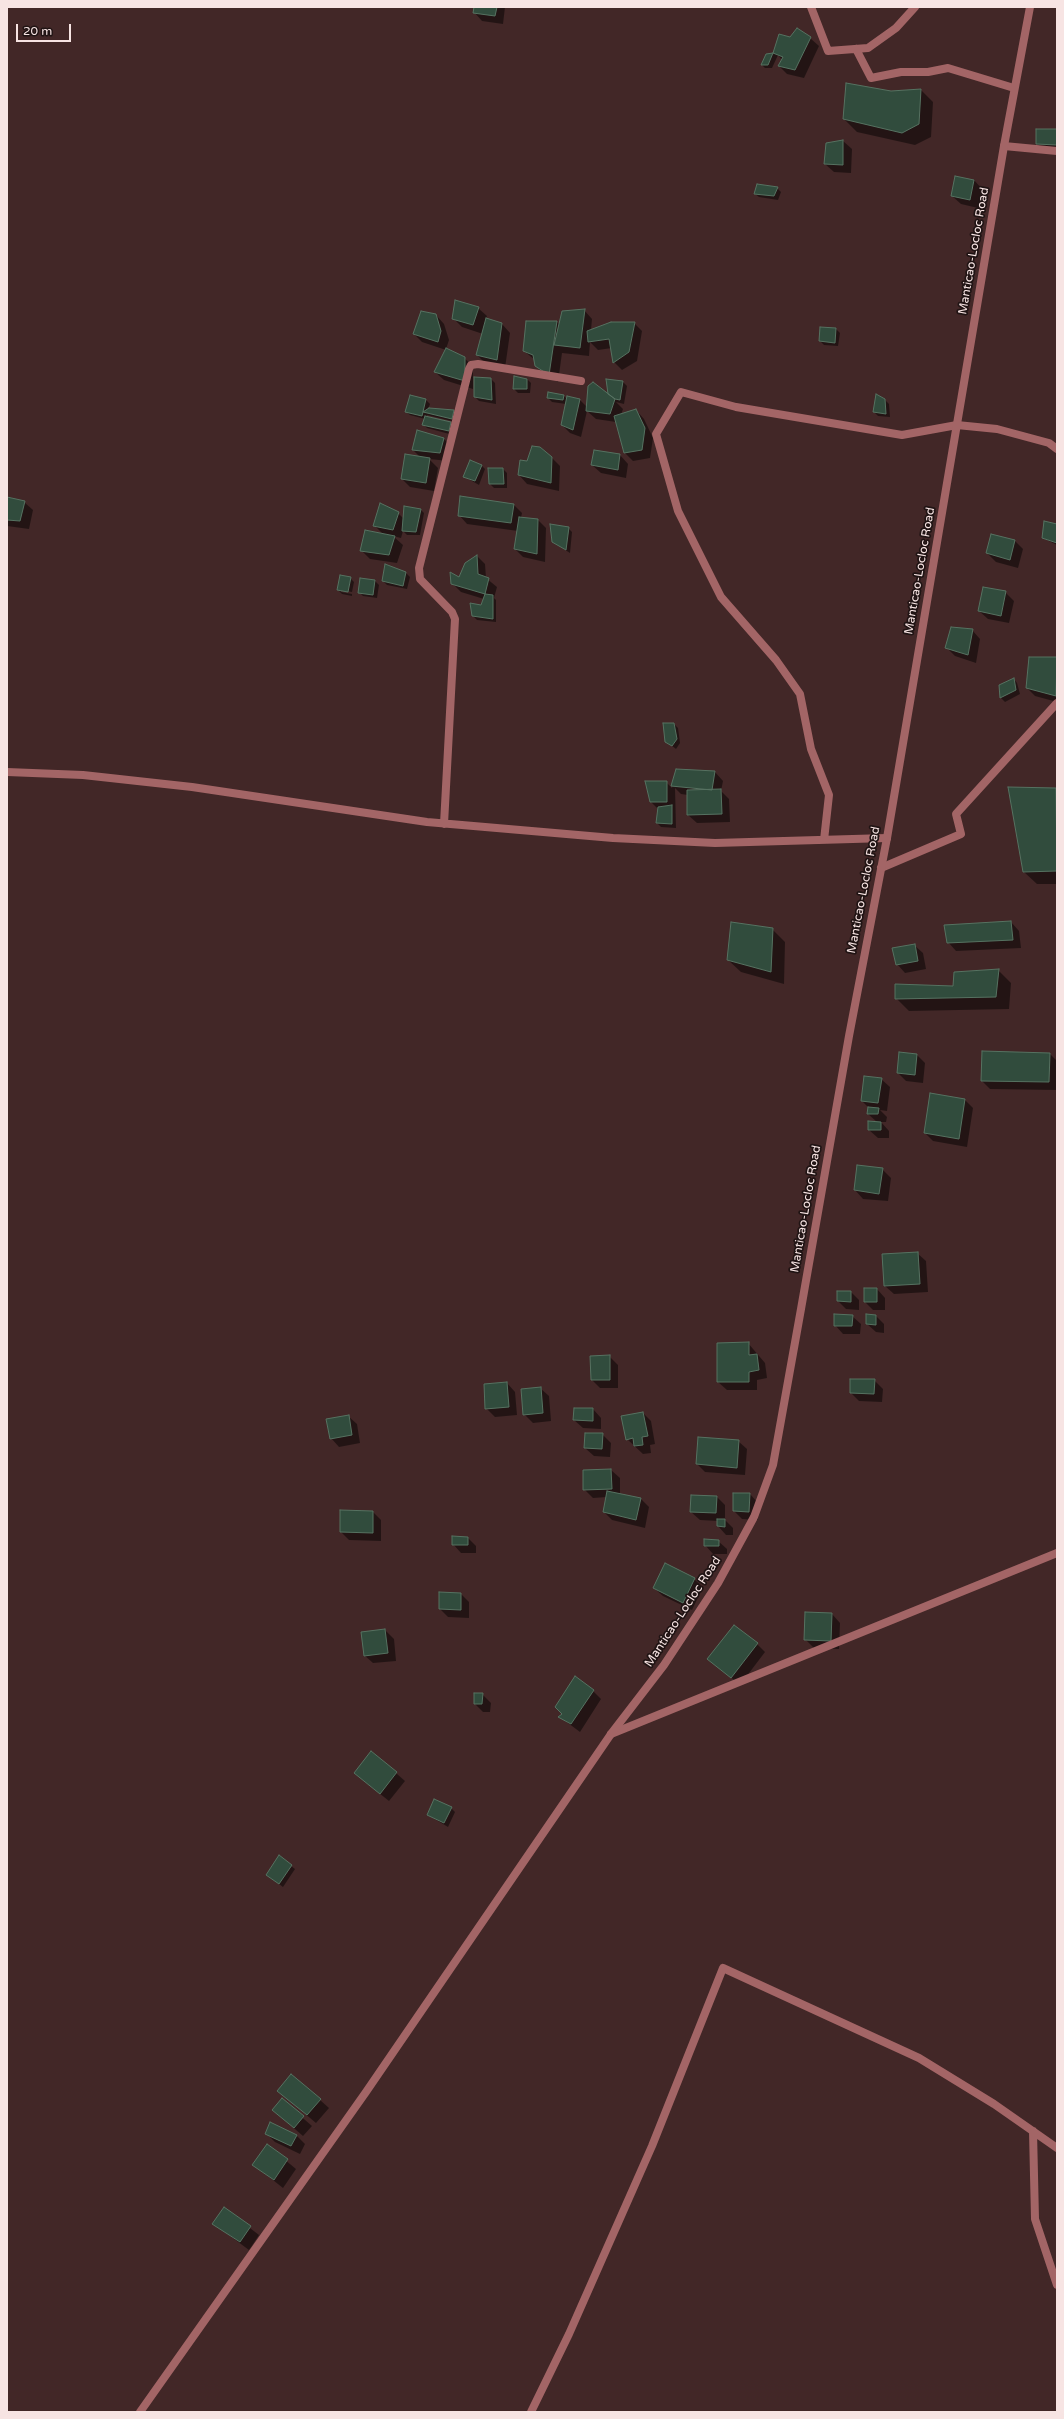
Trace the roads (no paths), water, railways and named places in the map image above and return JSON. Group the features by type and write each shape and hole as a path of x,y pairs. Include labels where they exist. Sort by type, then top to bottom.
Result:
{"street":[{"path":"810,7 828,51 868,48 896,28 915,7"},
{"name":"Manticao-Locloc Road","path":"140,2412 366,2092 610,1734 664,1665 718,1583 754,1517 773,1465 881,868 1014,88 1030,7"},
{"path":"856,49 871,78 901,72 928,72 948,68 991,83 1014,88"},
{"path":"1004,146 1057,151"},
{"path":"444,824 455,619 452,612 420,579 419,568 469,370 473,364 478,364 581,381"},
{"path":"824,840 828,795 810,749 800,694 776,660 721,597 678,511 656,434 681,392 736,407 902,435 957,425 997,429 1050,443 1057,449"},
{"path":"881,868 961,834 956,814 1057,703"},
{"path":"7,772 83,775 192,788 444,824 613,838 715,843 886,838"},
{"path":"610,1734 1057,1553"},
{"path":"531,2412 568,2334 652,2146 722,1968 920,2058 994,2104 1057,2148"},
{"path":"1033,2131 1035,2219 1057,2285"}]}
